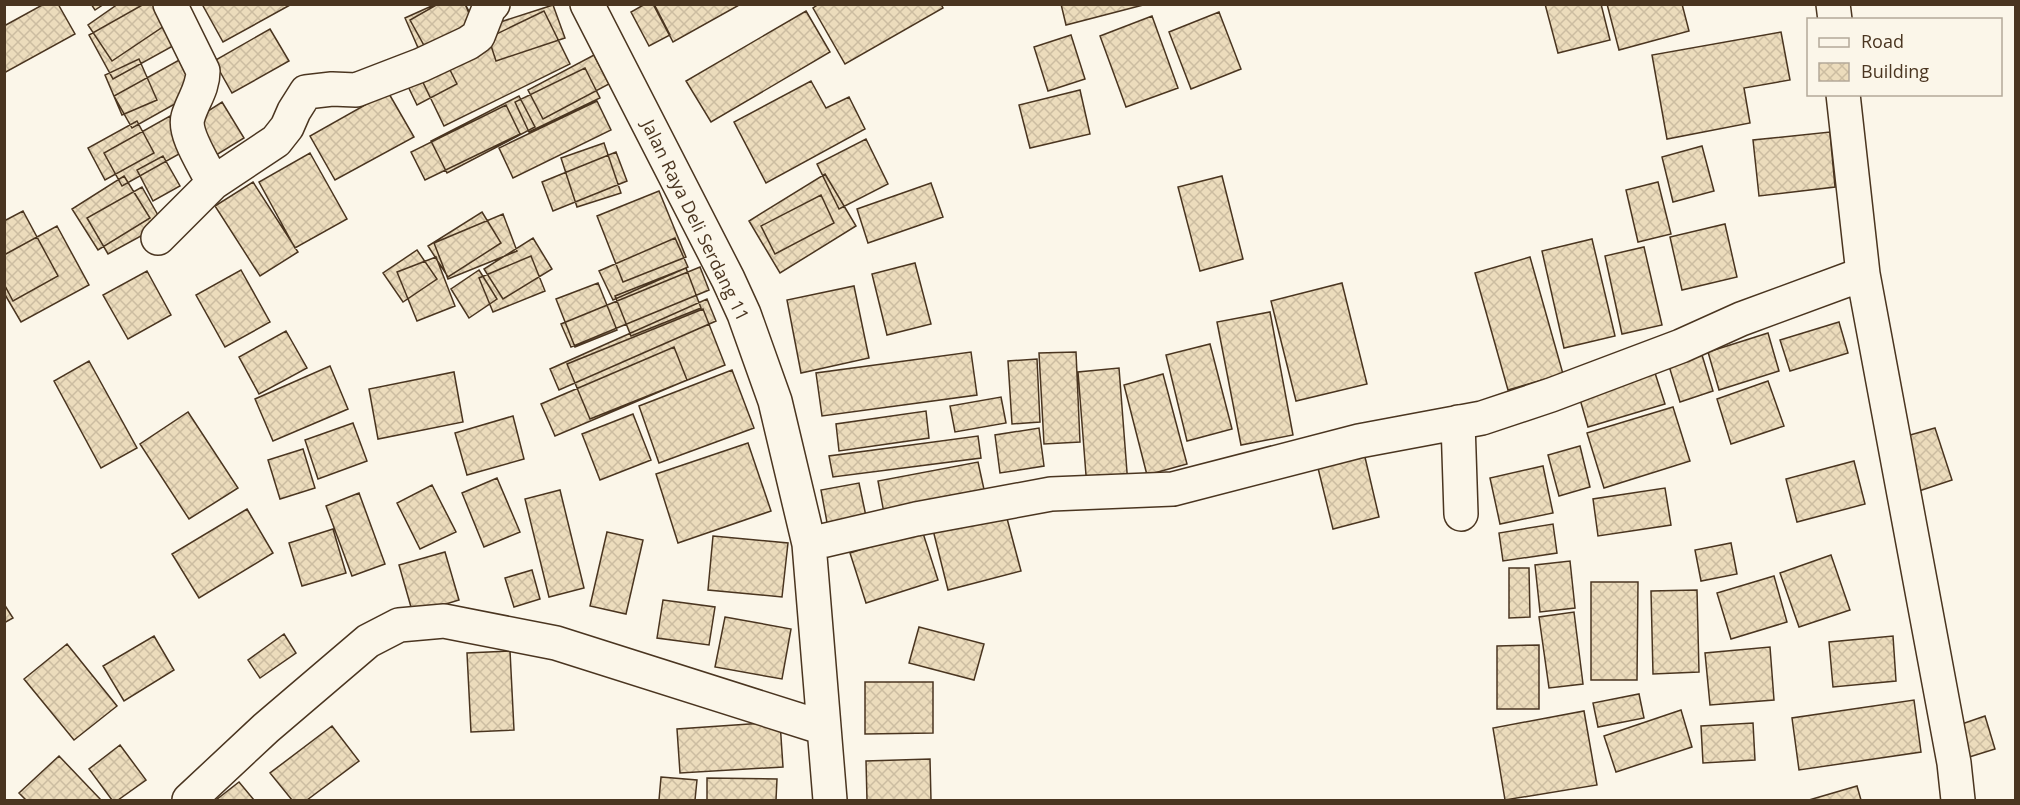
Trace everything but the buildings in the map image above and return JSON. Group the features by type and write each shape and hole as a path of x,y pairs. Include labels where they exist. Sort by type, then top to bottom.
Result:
{"street":[{"path":"170,4 203,71 203,83 187,118 188,132 213,183"},
{"path":"158,238 213,183 276,141 287,127 306,92 332,89 356,90 440,56 478,36 489,8 493,4"},
{"name":"Jalan Raya Deli Serdang 11","path":"587,4 744,314 775,401 809,544 830,801"},
{"path":"1843,96 1863,274 1954,763 1958,801"},
{"path":"809,544 916,519 1051,494 1173,489 1359,441 1482,418 1551,395 1681,346 1740,319 1863,274"},
{"path":"1458,423 1461,514"},
{"path":"189,801 266,728 368,641 399,625 444,621 556,643 824,728"}]}
